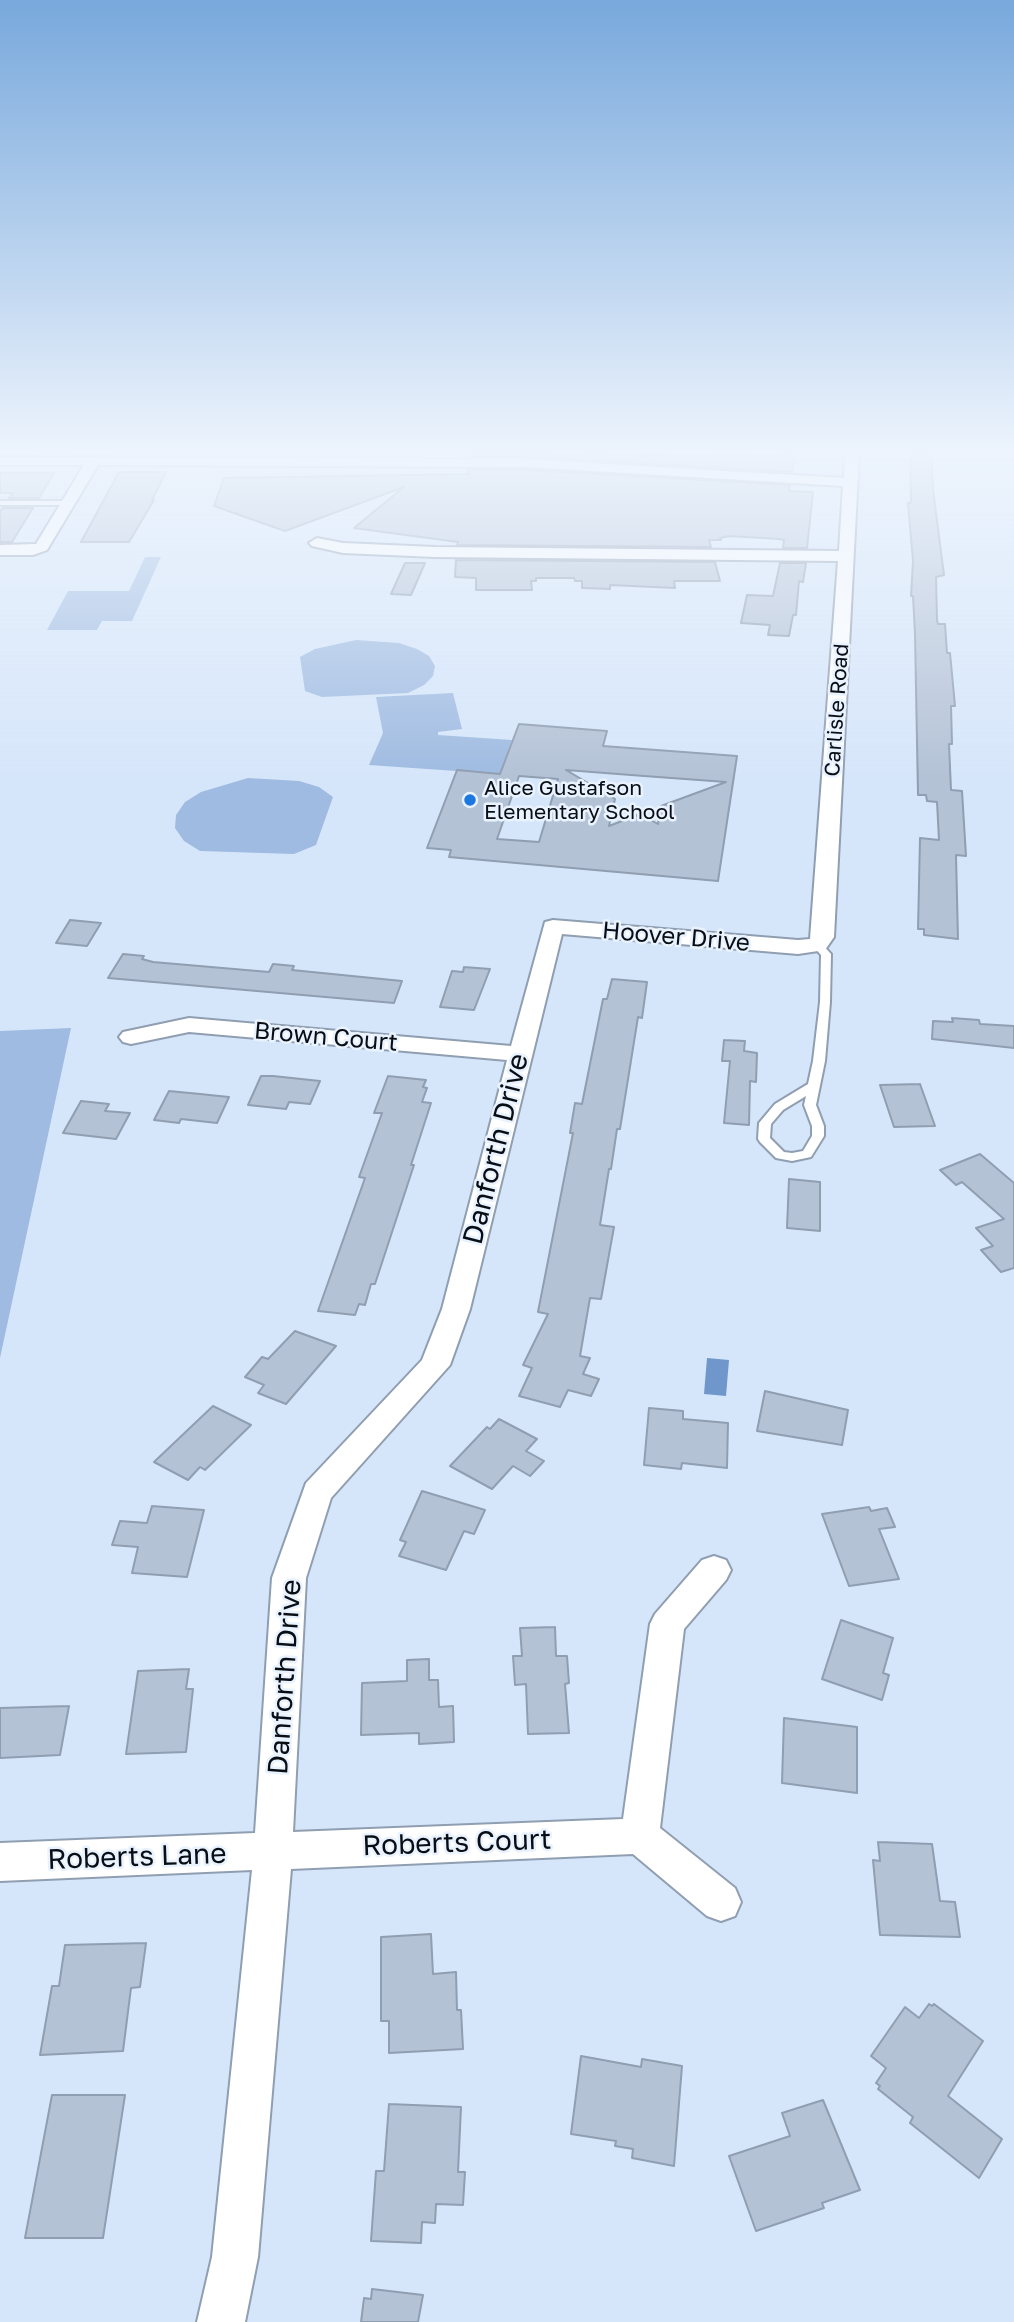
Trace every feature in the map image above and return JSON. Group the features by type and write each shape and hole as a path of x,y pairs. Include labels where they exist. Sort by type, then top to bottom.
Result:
{"street":[{"name":"Carlisle Road","path":"807,946 824,937 846,561"},
{"name":"Hoover Drive","path":"554,927 807,946"},
{"name":"Danforth Drive","path":"222,2322 235,2257 274,1851 289,1578 317,1492 435,1365 456,1308 554,927"},
{"name":"Brown Court","path":"131,1037 189,1025 520,1054"},
{"path":"714,1570 667,1624 640,1836 721,1902"},
{"name":"Roberts Court","path":"274,1851 640,1836"},
{"name":"Roberts Lane","path":"0,1862 274,1851"}],"lane":[{"path":"807,946 826,954 825,1002 814,1086 810,1105 818,1126 815,1143 810,1151 802,1156 780,1155 764,1139 765,1123 779,1107 814,1086"}],"shaded area":[{"path":"143,561 159,561 132,621 102,621 97,630 47,630 68,591 129,591"},
{"path":"356,640 399,643 417,649 429,656 435,666 433,676 424,685 408,693 322,697 305,691 300,657 315,649"},
{"path":"453,693 462,729 438,732 438,735 512,740 500,774 369,765 383,733 376,697"},
{"path":"248,778 299,781 319,787 333,797 316,845 294,854 200,851 184,841 175,828 176,815 185,802 201,792"},
{"path":"71,1028 0,1358 0,1031"},
{"path":"707,1358 729,1360 726,1396 704,1394"}],"building":[{"path":"456,561 715,562 720,581 674,581 675,588 610,585 610,589 582,588 582,581 575,581 574,578 536,578 536,581 531,581 532,590 476,590 476,578 455,577"},
{"path":"913,561 942,561 944,575 936,577 937,620 938,624 945,624 947,653 950,653 955,706 951,706 952,744 949,744 951,790 962,791 966,856 956,855 958,939 924,935 924,929 918,929 920,838 939,840 937,802 927,801 926,795 918,795 915,634 911,596"},
{"path":"405,563 425,563 411,595 391,594"},
{"path":"780,563 806,563 803,582 799,581 796,615 793,615 789,636 768,635 770,625 741,623 747,595 773,596"},
{"path":"519,724 607,731 603,746 737,756 718,881 449,857 451,850 427,848 457,770 500,774","holes":["566,770 644,776 726,782 661,806 658,824 640,814 609,826 615,799","519,776 558,779 539,842 497,839"]},
{"path":"70,920 101,923 87,946 56,943"},
{"path":"123,954 144,956 142,959 153,962 269,972 273,964 294,966 292,970 402,981 394,1003 108,978"},
{"path":"464,967 490,969 474,1010 440,1007 452,971 463,972"},
{"path":"612,979 647,982 642,1018 638,1017 620,1129 617,1129 600,1225 614,1227 601,1299 590,1298 580,1356 590,1358 583,1374 599,1379 591,1396 568,1390 560,1407 519,1396 532,1368 523,1365 548,1314 538,1312 573,1133 570,1133 575,1103 582,1104 603,999 607,999"},
{"path":"952,1018 979,1020 980,1024 1014,1026 1014,1048 932,1039 933,1021 953,1022"},
{"path":"724,1040 745,1041 744,1051 757,1053 756,1082 750,1081 749,1125 724,1123 730,1061 722,1061"},
{"path":"261,1076 320,1081 310,1104 289,1102 286,1109 248,1105"},
{"path":"388,1076 426,1080 423,1087 427,1088 422,1102 431,1103 411,1165 414,1165 375,1284 371,1284 365,1305 359,1304 355,1315 318,1311 365,1178 359,1177 382,1113 374,1113"},
{"path":"920,1084 935,1126 894,1127 880,1085"},
{"path":"169,1091 229,1097 217,1123 181,1119 179,1123 154,1120"},
{"path":"81,1101 109,1104 105,1111 130,1113 116,1139 63,1133"},
{"path":"980,1154 1014,1183 1014,1268 1001,1272 981,1250 993,1246 976,1228 1004,1219 962,1182 956,1185 940,1170"},
{"path":"789,1179 820,1182 820,1231 787,1228"},
{"path":"295,1331 336,1346 286,1404 258,1393 264,1385 245,1377 262,1357 268,1359"},
{"path":"765,1391 848,1410 842,1445 757,1431"},
{"path":"213,1406 251,1425 205,1470 200,1467 188,1480 154,1462"},
{"path":"649,1408 683,1411 683,1419 728,1423 727,1468 682,1463 681,1469 644,1465"},
{"path":"499,1419 537,1439 526,1451 544,1461 530,1476 513,1466 492,1489 450,1466 487,1427 490,1429"},
{"path":"422,1491 485,1510 474,1534 464,1531 446,1570 399,1556 406,1542 400,1540"},
{"path":"152,1506 204,1510 187,1577 132,1573 138,1547 112,1545 120,1521 147,1523"},
{"path":"869,1507 871,1511 887,1508 895,1527 879,1529 899,1579 849,1586 822,1514"},
{"path":"841,1620 893,1638 883,1673 889,1675 882,1700 822,1679"},
{"path":"555,1627 556,1656 567,1656 569,1683 565,1684 569,1733 528,1734 526,1684 515,1685 513,1656 522,1656 520,1628"},
{"path":"429,1659 429,1680 438,1680 439,1707 453,1706 454,1742 419,1744 419,1733 361,1735 362,1683 407,1681 407,1660"},
{"path":"189,1669 186,1689 193,1689 186,1752 126,1754 138,1671"},
{"path":"69,1706 60,1755 0,1758 0,1708"},
{"path":"784,1718 857,1727 857,1793 782,1783"},
{"path":"878,1842 932,1844 940,1901 955,1902 960,1937 880,1935 873,1860 880,1861"},
{"path":"431,1934 433,1974 456,1972 457,2010 461,2010 463,2049 389,2053 389,2021 381,2021 381,1937"},
{"path":"146,1943 140,1987 131,1988 123,2051 40,2055 52,1986 59,1986 65,1945"},
{"path":"929,2004 934,2004 983,2041 948,2096 1002,2139 979,2178 910,2123 913,2117 878,2089 880,2086 876,2083 886,2068 871,2056 905,2007 919,2018"},
{"path":"581,2056 641,2067 642,2059 682,2066 674,2166 632,2158 633,2149 615,2146 616,2141 571,2134"},
{"path":"52,2095 125,2095 103,2238 25,2238"},
{"path":"823,2100 860,2190 822,2203 824,2208 756,2231 729,2156 790,2136 782,2113"},
{"path":"389,2104 461,2107 458,2172 465,2172 463,2205 436,2204 435,2223 422,2222 421,2243 371,2241 376,2171 384,2171"},
{"path":"372,2289 423,2295 418,2322 361,2322 364,2298 371,2299"}],"place":[{"name":"Alice Gustafson Elementary School","path":"470,800"}]}
